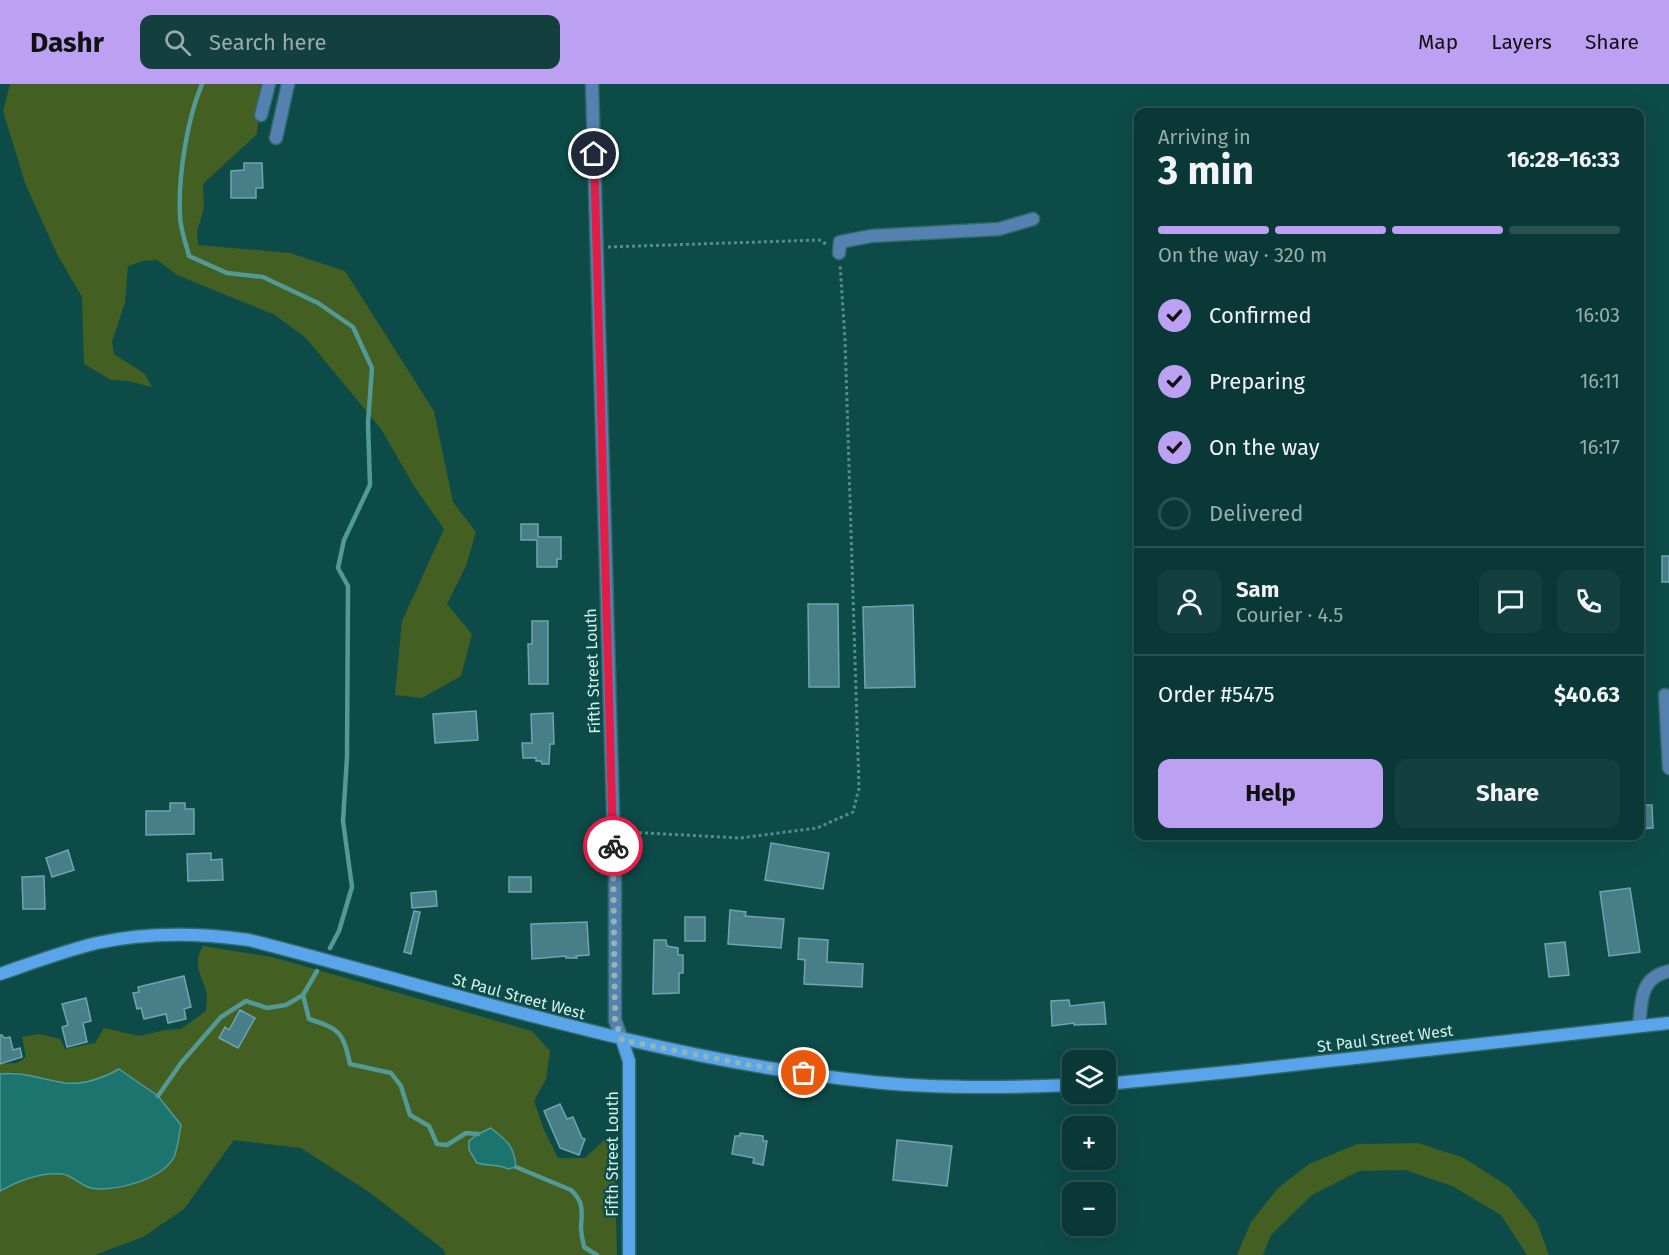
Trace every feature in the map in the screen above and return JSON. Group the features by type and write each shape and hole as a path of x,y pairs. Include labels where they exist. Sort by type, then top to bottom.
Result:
{"main road":[{"name":"St Paul Street West","path":"0,974 97,944 134,937 209,935 249,940 622,1040 744,1064 863,1081 944,1087 1009,1088 1062,1085"},
{"name":"St Paul Street West","path":"1116,1083 1669,1023"},
{"name":"Fifth Street Louth","path":"622,1040 629,1061 629,1255"}],"street":[{"path":"261,115 269,84"},
{"path":"276,138 288,84"},
{"name":"Fifth Street Louth","path":"592,84 613,831 615,1020 622,1040"},
{"path":"839,253 840,242 871,236 999,229 1032,219"},
{"path":"1665,695 1669,768"},
{"path":"1639,1026 1643,991 1648,982 1658,974 1669,971"}],"path":[{"path":"597,247 819,240 839,253 845,351 859,788 853,812 818,828 740,838 613,831"}],"green space":[{"path":"10,84 262,84 257,134 203,184 204,208 197,231 198,245 290,253 345,271 434,411 453,502 476,532 466,566 447,604 472,634 461,676 422,698 395,695 402,621 444,529 414,486 381,429 306,338 275,315 177,275 157,260 143,261 128,266 125,302 112,342 114,354 145,374 152,387 128,381 111,380 84,364 82,297 57,254 25,183 3,111"},
{"path":"203,946 272,957 532,1031 550,1051 546,1079 534,1101 544,1130 558,1158 585,1158 605,1139 614,1140 617,1255 446,1255 443,1249 369,1192 301,1148 234,1140 184,1209 143,1237 95,1255 0,1255 0,1191 46,1174 62,1174 92,1188 111,1189 140,1181 166,1166 100,1079 67,1083 13,1072 0,1074 0,1064 17,1063 26,1057 22,1037 39,1034 60,1039 65,1049 95,1043 104,1028 139,1036 181,1029 206,1011 206,990 198,967 199,954"},
{"path":"1418,1143 1464,1158 1509,1187 1537,1222 1549,1255 1527,1255 1501,1215 1452,1186 1405,1170 1359,1171 1312,1195 1271,1235 1263,1255 1237,1255 1251,1222 1278,1188 1309,1164 1357,1144"}],"water":[{"path":"119,1069 158,1096 181,1125 174,1157 168,1165 137,1183 112,1188 91,1188 66,1175 46,1174 0,1191 0,1074 8,1073 57,1082 80,1083 94,1080"},
{"path":"491,1128 509,1144 514,1153 516,1167 508,1169 477,1163 469,1150 469,1141"}],"building":[{"path":"244,163 262,163 263,188 256,188 256,198 231,198 231,171 244,170"},
{"path":"521,524 538,524 538,537 561,537 561,559 557,559 557,567 537,567 537,540 521,540"},
{"path":"1662,556 1669,556 1669,582 1662,582"},
{"path":"808,604 838,604 839,687 809,687"},
{"path":"913,605 915,687 865,688 863,607"},
{"path":"532,621 548,621 548,684 529,684 528,644 532,644"},
{"path":"476,711 478,740 435,743 433,714"},
{"path":"553,713 554,744 550,744 549,764 542,764 541,761 536,761 536,758 523,758 522,743 532,743 531,714"},
{"path":"170,803 185,803 185,809 194,809 194,834 146,835 146,811 170,811"},
{"path":"1644,805 1652,805 1653,828 1644,829"},
{"path":"771,843 829,853 823,889 765,880"},
{"path":"68,850 74,870 52,877 46,858"},
{"path":"211,853 211,860 222,859 223,880 188,881 187,854"},
{"path":"44,876 45,909 23,909 22,877"},
{"path":"509,877 531,877 531,892 509,892"},
{"path":"1630,888 1640,952 1609,956 1600,892"},
{"path":"436,891 437,906 412,908 411,893"},
{"path":"730,910 746,912 745,916 784,919 781,948 728,944"},
{"path":"414,911 420,912 411,954 404,952"},
{"path":"685,917 705,917 705,941 685,941"},
{"path":"587,922 589,955 576,956 577,958 566,958 566,956 532,959 531,924"},
{"path":"799,938 828,940 827,962 863,964 862,987 804,984 805,960 798,959"},
{"path":"654,940 666,940 667,946 678,948 678,955 683,955 683,973 679,973 679,993 653,994"},
{"path":"1565,942 1569,975 1549,977 1545,944"},
{"path":"184,976 191,1007 184,1009 186,1019 168,1023 166,1014 144,1019 141,1008 137,1009 133,993 139,992 138,987"},
{"path":"86,998 91,1021 83,1023 87,1042 67,1047 62,1027 68,1025 62,1004"},
{"path":"1069,1000 1070,1006 1104,1002 1106,1024 1074,1025 1074,1023 1052,1026 1051,1001"},
{"path":"240,1010 255,1018 238,1048 219,1038 225,1027 229,1030"},
{"path":"0,1035 4,1038 10,1037 13,1050 20,1048 22,1057 0,1064"},
{"path":"560,1104 567,1119 573,1117 582,1138 585,1139 579,1155 560,1148 544,1111"},
{"path":"740,1133 763,1136 763,1141 767,1141 763,1165 753,1163 754,1158 732,1154 735,1136 740,1136"},
{"path":"897,1140 952,1146 947,1186 893,1180"}],"waterway":[{"path":"202,84 188,131 180,183 180,220 189,256 227,273 263,277 318,303 353,327 372,368 368,423 370,485 344,540 338,568 348,586 347,757 343,821 352,887 339,931 330,948"},
{"path":"158,1096 181,1063 221,1017 246,1001 267,1008 286,1005 303,995 317,971"},
{"path":"303,995 309,1019 328,1026 338,1033 345,1045 350,1064 391,1073 401,1086 410,1115 429,1126 437,1144 447,1145 466,1133 478,1134"},
{"path":"516,1167 571,1190 575,1194 581,1207 584,1247 597,1255"}],"way so far":[{"path":"613,846 615,1020 622,1040 744,1064 804,1073"}],"route":[{"path":"594,154 613,846"}]}
